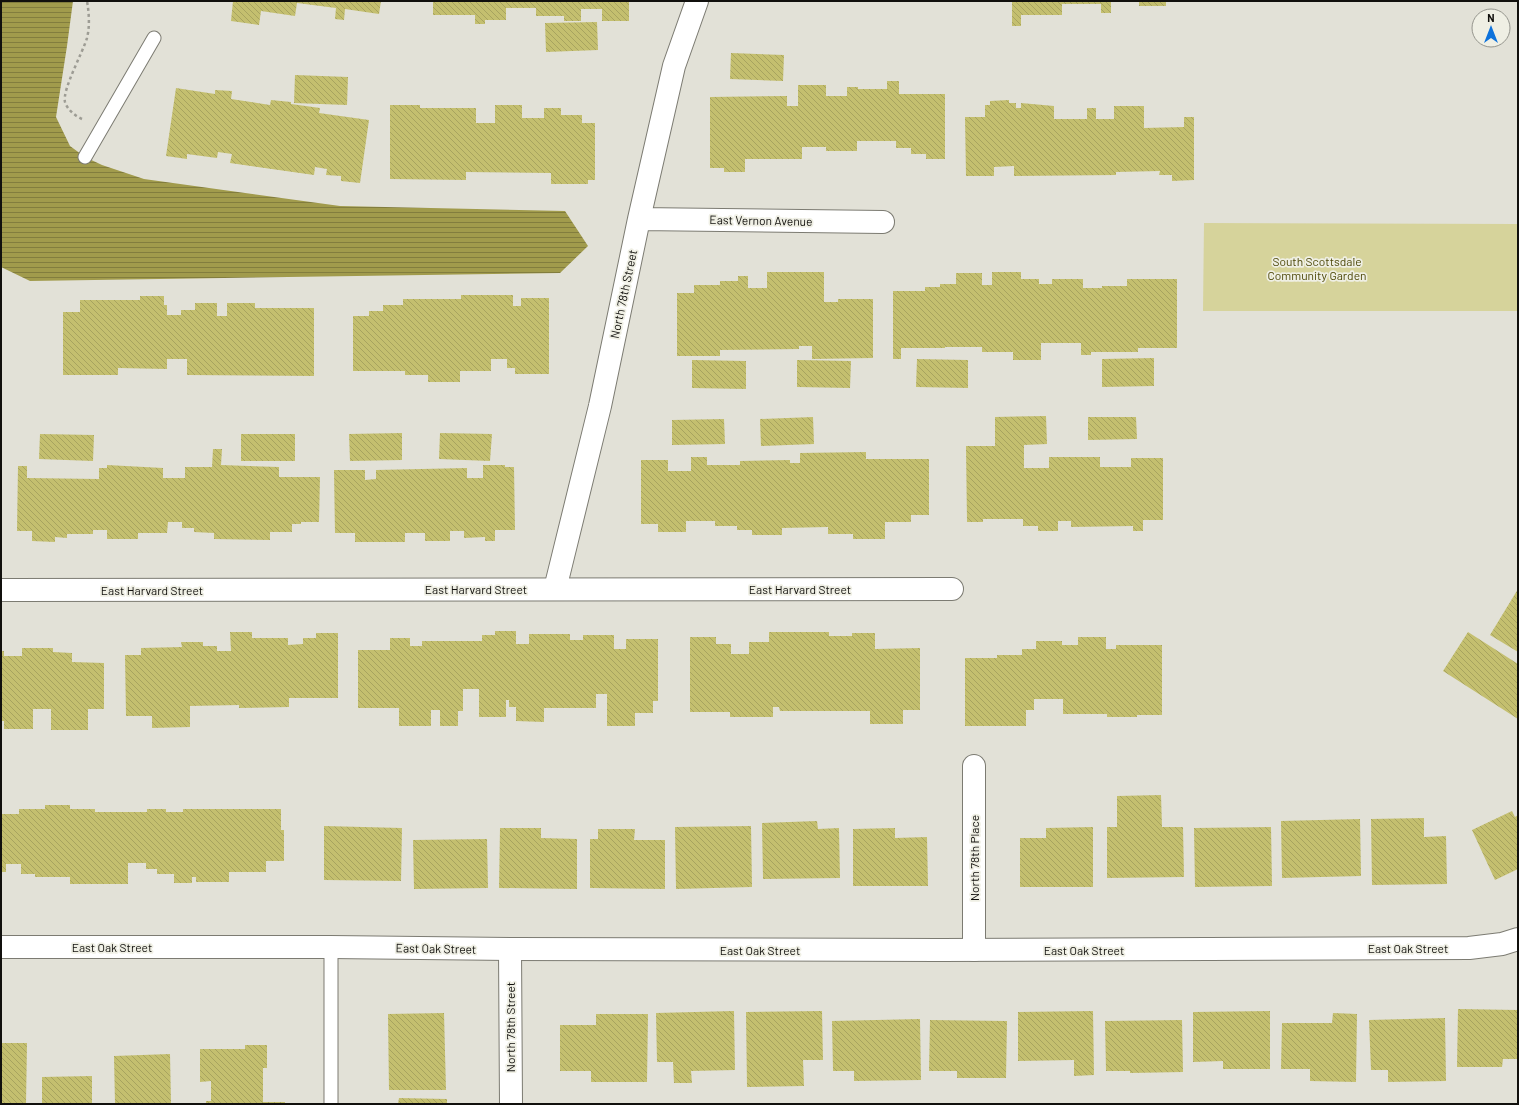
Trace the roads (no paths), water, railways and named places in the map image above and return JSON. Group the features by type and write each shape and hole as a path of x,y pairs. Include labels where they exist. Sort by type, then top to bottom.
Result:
{"street":[{"name":"North 78th Street","path":"556,589 600,406 639,219 674,66 697,1"},
{"name":"East Vernon Avenue","path":"639,219 883,222"},
{"name":"East Harvard Street","path":"1,590 952,589"},
{"name":"North 78th Place","path":"974,766 974,950"},
{"name":"East Oak Street","path":"1,947 974,950 1469,948 1502,944 1518,939"},
{"name":"North 78th Street","path":"510,949 510,1104"}],"lane":[{"path":"85,157 154,38"},
{"path":"331,947 331,1104"}],"park label":[{"name":"South Scottsdale Community Garden","path":"1317,268"}]}
